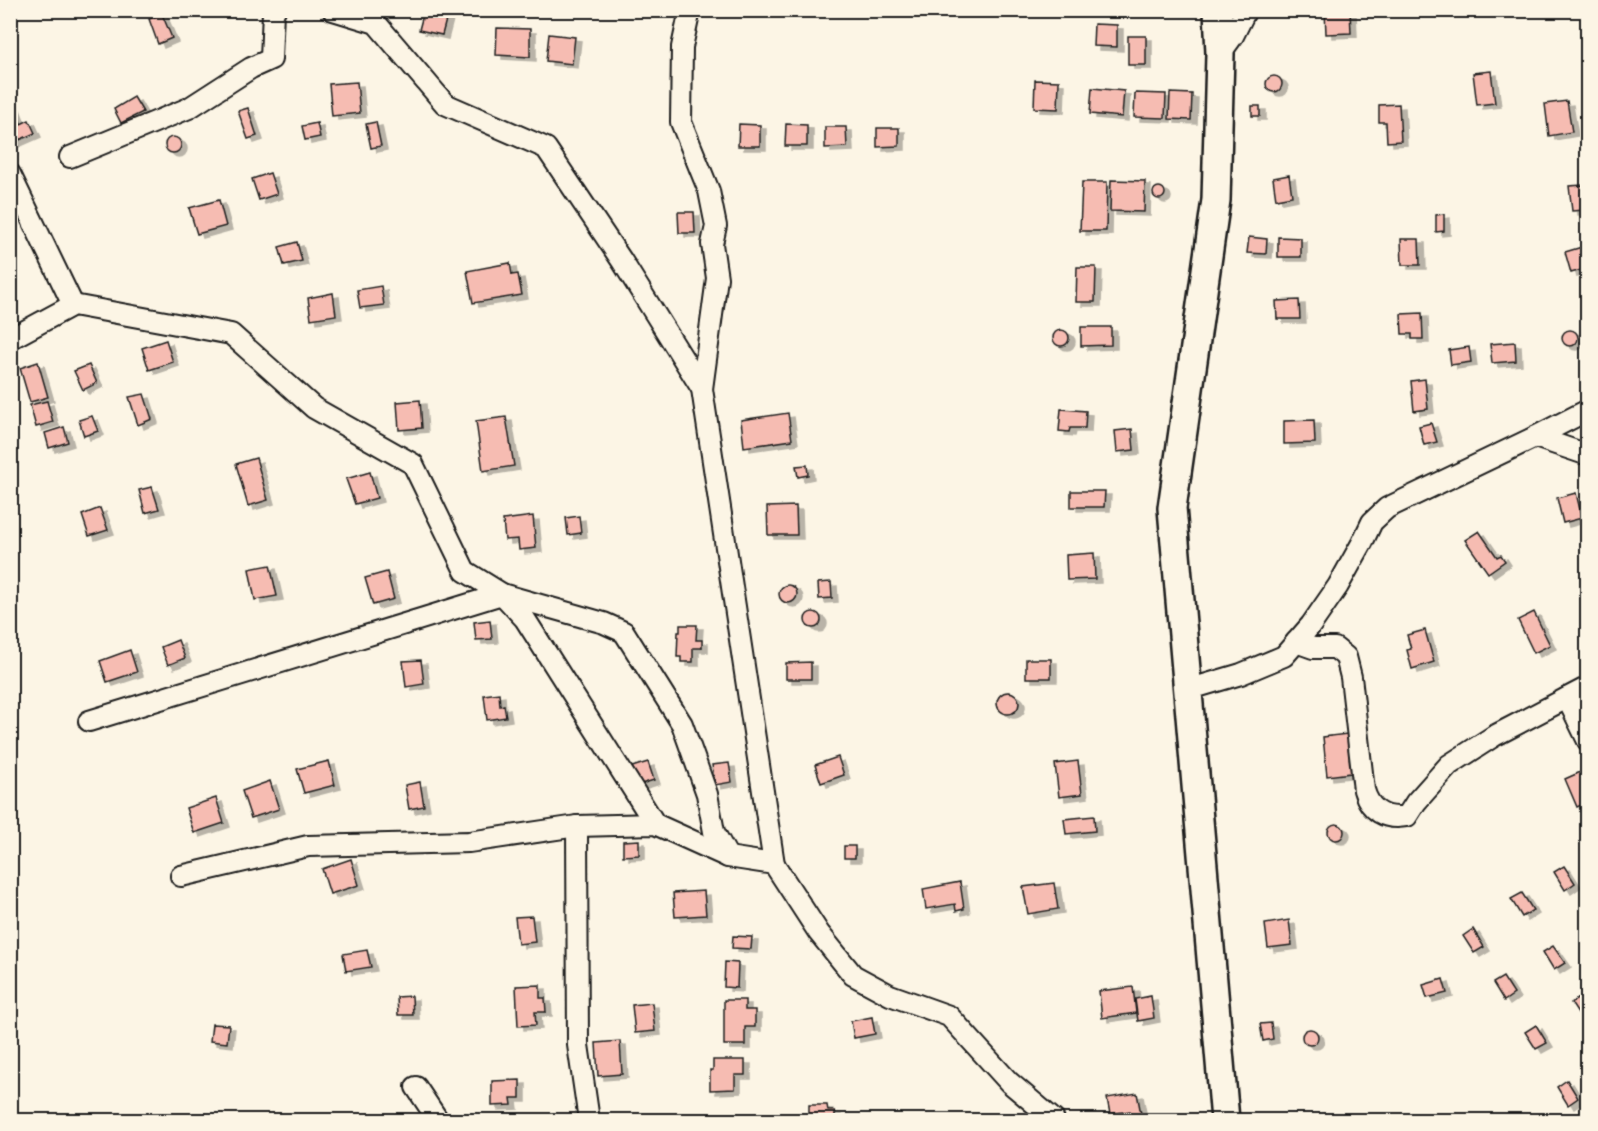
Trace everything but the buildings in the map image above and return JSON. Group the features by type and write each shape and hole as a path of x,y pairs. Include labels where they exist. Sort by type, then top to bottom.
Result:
{"main road":[{"path":"1218,10 1220,54 1216,200 1172,508 1225,1120"}],"street":[{"path":"70,157 189,108 251,68 271,59 273,11 275,10"},
{"path":"333,10 376,23 445,104 546,148 622,261 702,389"},
{"path":"690,10 682,47 681,122 709,191 716,226 712,244 717,278 702,389 774,864 819,933 853,975 890,995 949,1016 1009,1082 1054,1120"},
{"path":"1220,54 1233,36 1246,10"},
{"path":"10,174 73,305"},
{"path":"10,339 73,305 231,334 314,408 413,464 465,572 502,594 604,623 624,632 681,724 707,794 714,832 728,857"},
{"path":"1187,690 1240,674 1284,656 1311,625 1338,586 1371,522 1387,508 1587,410"},
{"path":"1535,436 1587,455"},
{"path":"89,721 502,594"},
{"path":"502,594 525,620 655,824"},
{"path":"1296,642 1312,648 1335,648 1346,657 1351,677 1367,801 1375,810 1396,818 1407,816 1421,795 1449,765 1494,736 1587,687"},
{"path":"1567,698 1587,741"},
{"path":"182,876 308,846 469,842 577,826 655,824 728,857 774,864"},
{"path":"577,826 578,1045 589,1120"},
{"path":"416,1087 438,1120"}]}
